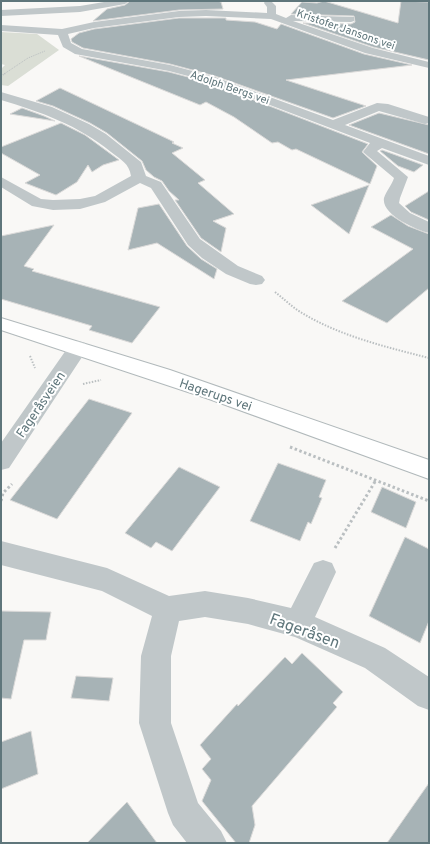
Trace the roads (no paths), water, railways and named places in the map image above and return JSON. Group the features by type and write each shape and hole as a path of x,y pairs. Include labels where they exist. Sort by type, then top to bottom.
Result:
{"main road":[{"name":"Hagerups vei","path":"1,324 78,348 287,418 429,470"}],"street":[{"path":"1,13 80,9 125,1"},
{"path":"268,1 277,18"},
{"path":"1,28 62,32 101,24 179,14 213,13 277,18 297,17 351,19"},
{"name":"Kristofer Jansons vei","path":"277,18 356,47 429,65"},
{"name":"Adolph Bergs vei","path":"62,32 68,45 79,52 170,68 211,78 429,161"},
{"path":"1,96 48,110 101,137 136,165 139,178"},
{"path":"333,125 377,107 384,107 425,120"},
{"path":"380,143 372,148 370,152 401,177 392,199 392,204 401,214 429,228"},
{"path":"1,181 37,203 53,205 80,204 100,199 139,178"},
{"path":"139,178 156,185 194,242 227,272 256,280"},
{"name":"Fageråsveien","path":"1,460 78,348"},
{"path":"1,553 107,580 168,610 156,656 155,723 185,813 209,843"},
{"path":"298,624 324,572"},
{"name":"Fageråsen","path":"168,610 204,604 248,611 298,624 376,658 429,695"}]}
